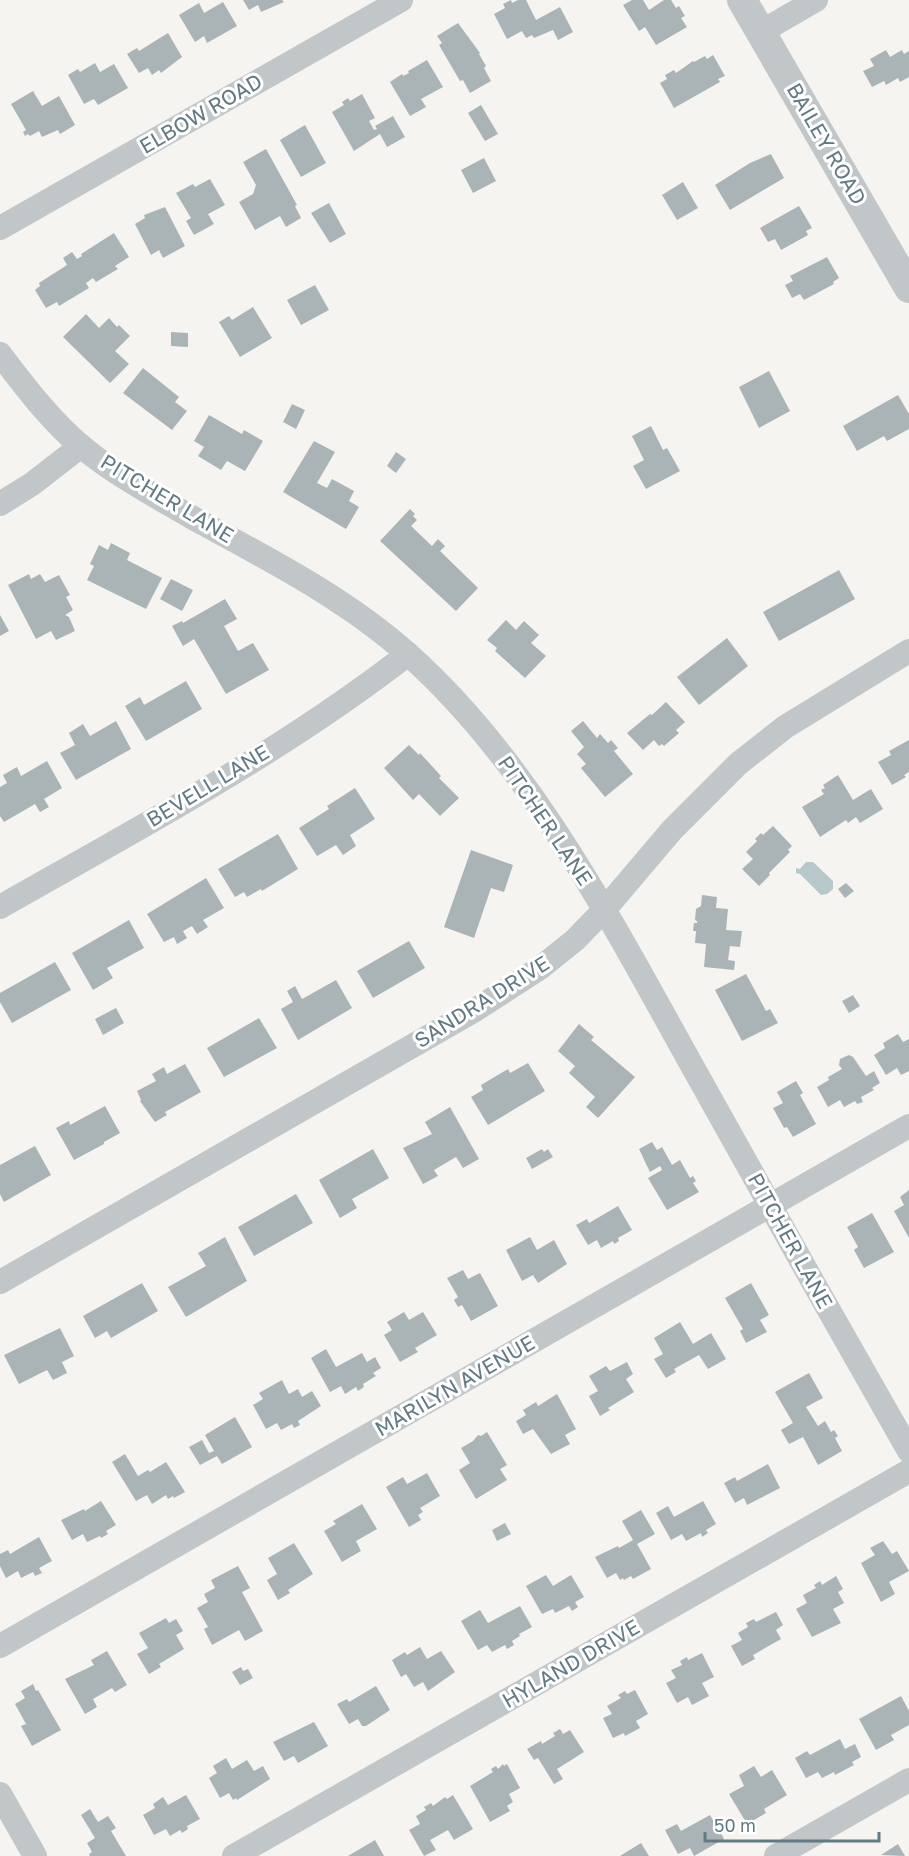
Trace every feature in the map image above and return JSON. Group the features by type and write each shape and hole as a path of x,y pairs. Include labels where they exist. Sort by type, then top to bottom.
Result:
{"street":[{"name":"ELBOW ROAD","path":"0,228 401,0"},
{"name":"BAILEY ROAD","path":"742,0 909,288"},
{"path":"761,32 816,0"},
{"name":"PITCHER LANE","path":"0,354 35,400 81,446 136,486 311,583 347,606 408,654 460,706 504,757 604,909 909,1451"},
{"path":"0,504 32,484 81,446"},
{"name":"SANDRA DRIVE","path":"0,1282 475,1010 540,968 575,939 672,830 738,764 785,727 909,651"},
{"name":"BEVELL LANE","path":"0,906 217,784 360,691 408,654"},
{"name":"MARILYN AVENUE","path":"0,1646 909,1126"},
{"name":"HYLAND DRIVE","path":"234,1856 909,1471"},
{"path":"776,1856 909,1780"},
{"path":"0,1794 35,1856"}],"shaded area":[{"path":"806,862 813,862 833,881 833,889 827,894 821,895 800,874 796,873 796,868 800,869"}],"building":[{"path":"243,0 282,0 284,2 261,12 258,5 249,10"},
{"path":"511,0 512,3 526,0 536,20 560,7 573,32 558,40 553,30 534,38 532,35 526,38 522,31 507,39 494,14 505,8 503,4"},
{"path":"632,0 643,0 649,10 664,0 671,0 676,8 679,6 685,16 681,18 687,27 656,45 645,27 639,31 623,5"},
{"path":"223,2 237,26 207,43 204,36 195,42 179,15 199,3 204,13"},
{"path":"458,23 480,53 491,81 470,93 463,80 460,81 439,45 442,43 437,36"},
{"path":"168,33 182,57 161,73 159,70 152,75 148,68 139,73 127,54 137,48 139,51"},
{"path":"886,50 890,57 902,50 904,54 909,51 909,77 900,82 898,78 886,85 884,81 872,87 863,71 874,66 870,59"},
{"path":"713,55 725,76 718,79 720,82 674,108 660,83 667,79 665,75 674,70 676,73 693,61 705,56 707,59"},
{"path":"427,60 443,87 421,99 426,107 410,116 390,82 402,74 403,76 409,73 408,71"},
{"path":"95,63 100,72 114,64 128,88 98,105 94,99 84,104 68,75 78,69 80,72"},
{"path":"33,91 42,106 59,96 75,125 60,134 58,130 42,137 39,131 25,136 23,132 26,130 11,104"},
{"path":"362,94 375,118 369,121 374,130 377,129 375,126 393,116 405,137 387,147 380,134 354,151 332,112 344,105 342,102 348,98 350,101"},
{"path":"481,105 498,134 485,141 468,113"},
{"path":"305,125 326,163 301,177 280,140"},
{"path":"266,149 297,205 295,206 301,218 286,227 280,216 255,230 239,202 253,194 256,185 243,162"},
{"path":"771,154 784,178 730,210 715,185 750,163"},
{"path":"484,158 496,181 473,193 461,170"},
{"path":"210,179 225,205 208,214 214,224 194,235 186,221 191,218 176,193 193,184 195,187"},
{"path":"683,182 698,208 677,220 662,195"},
{"path":"329,203 346,234 330,243 311,213"},
{"path":"799,206 812,228 806,231 808,235 781,250 775,239 768,242 760,228"},
{"path":"165,207 185,246 163,258 159,250 151,255 135,224 145,218 144,215"},
{"path":"114,233 129,257 115,266 118,269 96,282 93,278 86,283 89,288 59,306 57,302 46,308 35,290 40,286 39,283 67,265 63,258 72,252 77,259"},
{"path":"827,257 839,278 833,282 834,284 804,300 800,294 792,298 785,285 793,281 790,276"},
{"path":"315,285 329,310 301,325 287,300"},
{"path":"253,307 272,338 240,357 219,322 229,316 232,320"},
{"path":"86,314 99,328 109,318 130,336 115,351 129,364 110,383 63,337"},
{"path":"171,332 188,333 188,347 171,346"},
{"path":"143,368 179,397 175,402 187,411 172,430 123,393"},
{"path":"769,371 790,411 759,428 739,387"},
{"path":"898,395 909,414 909,429 887,441 884,436 857,451 843,426"},
{"path":"292,404 305,410 296,429 283,422"},
{"path":"209,415 242,434 244,430 263,441 245,471 227,461 221,470 198,456 204,447 194,441"},
{"path":"651,426 663,450 667,448 680,471 646,489 633,466 644,460 632,436"},
{"path":"314,441 335,452 317,483 327,488 332,479 354,491 349,501 359,507 346,529 283,492"},
{"path":"396,452 406,459 396,473 387,466"},
{"path":"410,509 417,520 411,526 432,546 438,539 445,546 440,551 478,588 456,611 380,541"},
{"path":"111,543 130,553 127,560 162,578 146,609 87,580 94,566 90,564 99,545 108,550"},
{"path":"839,570 855,599 779,641 763,612"},
{"path":"29,574 31,579 40,574 45,582 59,575 70,595 66,597 73,610 65,615 69,617 75,631 56,640 51,631 36,639 8,585"},
{"path":"171,579 193,590 182,611 160,599"},
{"path":"225,599 237,619 224,626 238,651 253,643 269,670 226,694 194,639 183,646 172,626 182,621 183,623"},
{"path":"0,615 9,631 0,636"},
{"path":"506,620 516,630 524,621 539,635 531,643 546,656 525,678 495,651 497,648 487,640"},
{"path":"727,638 748,666 699,705 677,677"},
{"path":"186,681 202,709 146,741 125,706 140,697 144,705"},
{"path":"666,702 685,722 676,730 679,733 664,746 662,744 659,746 654,740 643,750 627,733"},
{"path":"116,721 131,749 76,780 60,753 75,745 69,733 83,724 90,736"},
{"path":"583,721 597,738 600,734 608,743 611,740 618,748 614,751 633,774 605,797 581,768 586,764 577,754 584,747 571,731"},
{"path":"909,740 909,772 904,775 906,777 892,785 878,762 891,755 889,751"},
{"path":"409,745 419,755 420,753 441,776 439,778 459,798 440,816 419,794 413,800 384,768"},
{"path":"47,761 62,788 44,799 49,807 40,812 35,804 4,822 0,816 0,787 7,783 3,775 17,767 21,776"},
{"path":"838,775 853,800 871,789 883,809 860,823 856,817 848,823 846,820 820,837 802,807 824,794 821,790 825,788 823,785"},
{"path":"355,788 375,819 350,835 356,846 343,855 336,845 317,856 299,828 329,809 327,806"},
{"path":"773,826 792,846 788,850 790,852 759,886 742,869 753,859 746,852 757,841 755,839"},
{"path":"278,834 298,869 262,891 261,889 247,897 244,892 235,897 218,869"},
{"path":"471,850 513,865 504,892 491,888 474,938 444,927"},
{"path":"206,878 224,908 203,920 208,927 197,934 192,926 183,931 187,938 177,944 174,937 164,942 147,914"},
{"path":"846,883 854,891 845,898 838,889"},
{"path":"702,895 717,897 716,908 728,909 726,930 742,931 740,947 730,946 728,960 735,961 734,970 704,967 706,944 695,943 696,931 693,931 694,923 697,923 696,909 701,906"},
{"path":"129,920 144,948 107,968 113,978 93,990 72,953"},
{"path":"409,941 425,968 373,998 357,971"},
{"path":"55,962 71,990 12,1023 0,1002 0,993"},
{"path":"746,974 766,1011 770,1009 778,1023 742,1041 715,990"},
{"path":"336,980 352,1008 298,1040 281,1009 293,1002 287,991 295,986 302,999"},
{"path":"853,995 860,1006 849,1013 842,1001"},
{"path":"116,1008 124,1023 103,1035 95,1019"},
{"path":"259,1018 277,1048 224,1077 207,1048"},
{"path":"579,1024 594,1037 591,1040 635,1077 598,1118 586,1107 595,1097 569,1073 575,1066 558,1051"},
{"path":"898,1034 903,1042 909,1039 909,1071 901,1075 897,1068 886,1075 874,1055 885,1048 883,1043"},
{"path":"849,1055 853,1057 866,1076 874,1071 880,1083 872,1088 874,1090 861,1097 863,1102 857,1104 855,1101 844,1107 840,1100 828,1107 817,1087 842,1069 839,1065 840,1059"},
{"path":"528,1063 545,1091 488,1125 471,1097 483,1090 481,1085 508,1069 510,1073"},
{"path":"185,1064 201,1092 165,1112 167,1115 155,1122 140,1101 137,1091 156,1081 152,1074 164,1067 167,1074"},
{"path":"796,1081 803,1093 800,1095 816,1124 793,1137 787,1127 784,1128 773,1108 783,1103 777,1092"},
{"path":"105,1106 120,1133 74,1160 56,1128 69,1121 70,1125"},
{"path":"450,1107 479,1159 463,1168 456,1157 434,1170 438,1176 423,1184 403,1148 432,1134 425,1122"},
{"path":"652,1142 657,1150 662,1147 672,1165 680,1160 690,1178 693,1176 696,1181 693,1183 699,1192 667,1210 648,1178 662,1170 660,1166 650,1172 639,1149"},
{"path":"35,1146 51,1175 4,1202 0,1194 0,1165"},
{"path":"373,1149 389,1178 352,1199 357,1208 340,1218 319,1180"},
{"path":"542,1149 544,1152 548,1149 553,1157 532,1169 526,1158"},
{"path":"909,1190 909,1238 894,1211 904,1205 900,1197"},
{"path":"296,1194 313,1223 254,1256 238,1227"},
{"path":"618,1206 632,1230 618,1238 619,1241 614,1244 613,1241 601,1248 597,1240 588,1245 576,1225 587,1219 589,1223"},
{"path":"872,1213 894,1252 864,1268 854,1250 858,1247 847,1227"},
{"path":"225,1237 247,1281 186,1317 168,1287 206,1266 198,1253"},
{"path":"530,1237 537,1250 554,1240 567,1264 538,1283 533,1275 522,1281 506,1250"},
{"path":"463,1270 468,1279 480,1273 498,1306 471,1321 462,1305 458,1307 454,1300 458,1297 447,1278"},
{"path":"142,1283 158,1311 111,1338 107,1331 95,1338 83,1316"},
{"path":"751,1283 769,1315 760,1320 767,1332 746,1343 740,1331 743,1329 725,1298"},
{"path":"404,1312 409,1320 423,1312 437,1335 415,1348 418,1352 400,1362 384,1335 392,1330 387,1322"},
{"path":"680,1322 693,1344 711,1333 726,1359 708,1369 699,1355 674,1369 676,1372 666,1378 654,1359 663,1354 654,1338"},
{"path":"60,1328 74,1356 62,1362 67,1373 53,1380 47,1370 19,1384 4,1355"},
{"path":"326,1349 336,1367 362,1353 367,1362 375,1357 381,1368 373,1373 376,1376 363,1384 364,1387 358,1391 356,1387 345,1394 341,1386 330,1392 311,1358"},
{"path":"627,1362 633,1374 626,1379 634,1392 608,1408 610,1410 600,1416 589,1396 598,1391 589,1376 606,1366 610,1371"},
{"path":"809,1373 823,1398 806,1407 818,1426 825,1421 831,1432 834,1430 838,1436 835,1438 842,1451 818,1465 803,1437 789,1444 781,1430 793,1423 775,1392"},
{"path":"282,1380 289,1394 298,1389 302,1397 312,1391 321,1406 298,1421 300,1425 294,1428 292,1424 281,1430 277,1423 266,1429 253,1405 263,1399 259,1393"},
{"path":"557,1394 576,1429 565,1435 570,1444 551,1454 533,1429 523,1434 516,1421 526,1415 523,1410 536,1402 538,1406"},
{"path":"235,1417 252,1447 222,1464 217,1456 200,1465 189,1447 202,1440 209,1453 214,1451 205,1435"},
{"path":"487,1432 507,1465 500,1469 507,1480 476,1499 459,1470 470,1463 461,1448 478,1435 481,1436"},
{"path":"125,1454 138,1476 166,1462 185,1492 168,1499 166,1495 152,1504 147,1495 136,1501 112,1462"},
{"path":"768,1464 780,1488 747,1505 744,1498 735,1503 724,1483 735,1477 737,1481"},
{"path":"427,1473 440,1496 420,1508 423,1512 418,1515 421,1520 409,1527 386,1487 403,1477 407,1484"},
{"path":"101,1501 116,1525 106,1531 108,1534 101,1538 100,1536 87,1542 83,1534 72,1540 61,1520 84,1509 85,1511"},
{"path":"703,1501 716,1524 706,1530 708,1533 702,1537 701,1533 686,1541 682,1534 671,1540 656,1513 668,1506 674,1517"},
{"path":"362,1504 377,1529 356,1541 361,1551 342,1562 324,1531 336,1524 333,1521"},
{"path":"641,1510 655,1534 637,1544 651,1569 633,1579 631,1576 620,1580 616,1573 607,1578 595,1557 633,1540 622,1521"},
{"path":"505,1523 511,1534 497,1541 492,1530"},
{"path":"39,1537 52,1561 39,1568 42,1573 35,1576 33,1572 21,1578 18,1571 6,1578 0,1566 0,1554 8,1550 10,1554"},
{"path":"883,1541 892,1554 897,1551 909,1571 889,1582 895,1594 881,1602 861,1563 875,1555 870,1548"},
{"path":"294,1543 313,1574 288,1590 290,1593 278,1600 267,1580 277,1574 268,1558"},
{"path":"238,1566 250,1588 242,1592 263,1631 245,1641 239,1630 212,1645 204,1629 208,1627 197,1608 208,1602 204,1594 215,1588 211,1580"},
{"path":"546,1575 553,1586 571,1575 584,1597 575,1602 578,1607 572,1611 569,1606 555,1613 553,1609 542,1614 526,1586"},
{"path":"836,1576 843,1589 838,1592 844,1603 833,1609 841,1623 812,1637 796,1609 807,1603 803,1595 816,1588 814,1585 820,1581 822,1585"},
{"path":"520,1606 532,1627 519,1634 520,1636 512,1641 514,1645 507,1649 505,1645 492,1652 487,1645 478,1650 461,1621 480,1610 488,1623"},
{"path":"776,1612 783,1625 776,1630 781,1639 753,1655 755,1659 742,1666 731,1646 742,1640 738,1633 748,1627 746,1623 754,1619 756,1622"},
{"path":"166,1618 169,1623 176,1619 183,1631 176,1635 184,1649 159,1664 161,1667 149,1674 137,1654 148,1648 139,1633"},
{"path":"420,1647 427,1659 441,1651 455,1672 428,1691 423,1682 414,1687 406,1674 401,1677 392,1660"},
{"path":"107,1651 127,1685 115,1692 112,1688 93,1699 97,1707 85,1714 65,1679 94,1665 91,1660"},
{"path":"702,1653 714,1677 702,1683 709,1696 692,1705 688,1697 677,1703 666,1683 676,1678 671,1670 682,1665 680,1661 687,1657 688,1660"},
{"path":"241,1667 243,1671 248,1669 253,1678 240,1685 232,1672"},
{"path":"33,1684 61,1730 32,1746 21,1726 26,1724 15,1704 25,1698 21,1691"},
{"path":"376,1686 390,1710 366,1726 362,1726 358,1719 349,1724 337,1704 347,1699 349,1702"},
{"path":"635,1690 648,1714 636,1721 640,1728 625,1736 624,1733 613,1738 603,1718 612,1714 607,1706 621,1698 618,1695 625,1691 627,1694"},
{"path":"901,1696 909,1711 909,1725 891,1735 894,1740 876,1750 859,1719"},
{"path":"314,1722 328,1746 298,1763 294,1756 284,1761 273,1742"},
{"path":"560,1729 563,1734 570,1730 584,1752 557,1769 563,1779 554,1784 538,1758 534,1760 527,1749 541,1741 542,1744 555,1736 553,1733"},
{"path":"840,1739 845,1749 855,1744 861,1757 852,1762 854,1765 835,1775 834,1772 822,1778 818,1772 806,1778 795,1758 807,1751 810,1755"},
{"path":"226,1758 232,1769 247,1760 254,1771 263,1766 270,1779 237,1800 236,1798 233,1800 229,1793 220,1798 209,1778 217,1773 213,1766"},
{"path":"503,1764 504,1766 507,1764 520,1788 509,1794 513,1802 507,1806 510,1811 490,1822 470,1786 493,1772 491,1769 496,1766 498,1769"},
{"path":"754,1766 761,1777 772,1770 787,1795 764,1809 766,1813 747,1824 729,1794 744,1786 739,1775"},
{"path":"186,1795 200,1819 187,1826 188,1829 182,1833 180,1830 170,1836 166,1829 154,1835 143,1815 155,1808 153,1804 163,1797 168,1805"},
{"path":"453,1795 473,1829 454,1840 448,1830 430,1840 436,1850 424,1856 409,1830 420,1824 416,1816 426,1810 424,1807 431,1803 433,1806 445,1797 447,1799"},
{"path":"90,1809 98,1822 108,1816 116,1828 111,1831 126,1856 90,1856 92,1852 87,1843 95,1838 81,1815"},
{"path":"710,1815 718,1829 721,1828 724,1839 694,1856 690,1848 678,1854 665,1830 677,1824 681,1831"},
{"path":"375,1840 384,1856 348,1856"},
{"path":"641,1843 649,1856 620,1856"},
{"path":"898,1844 905,1856 881,1855"}]}
